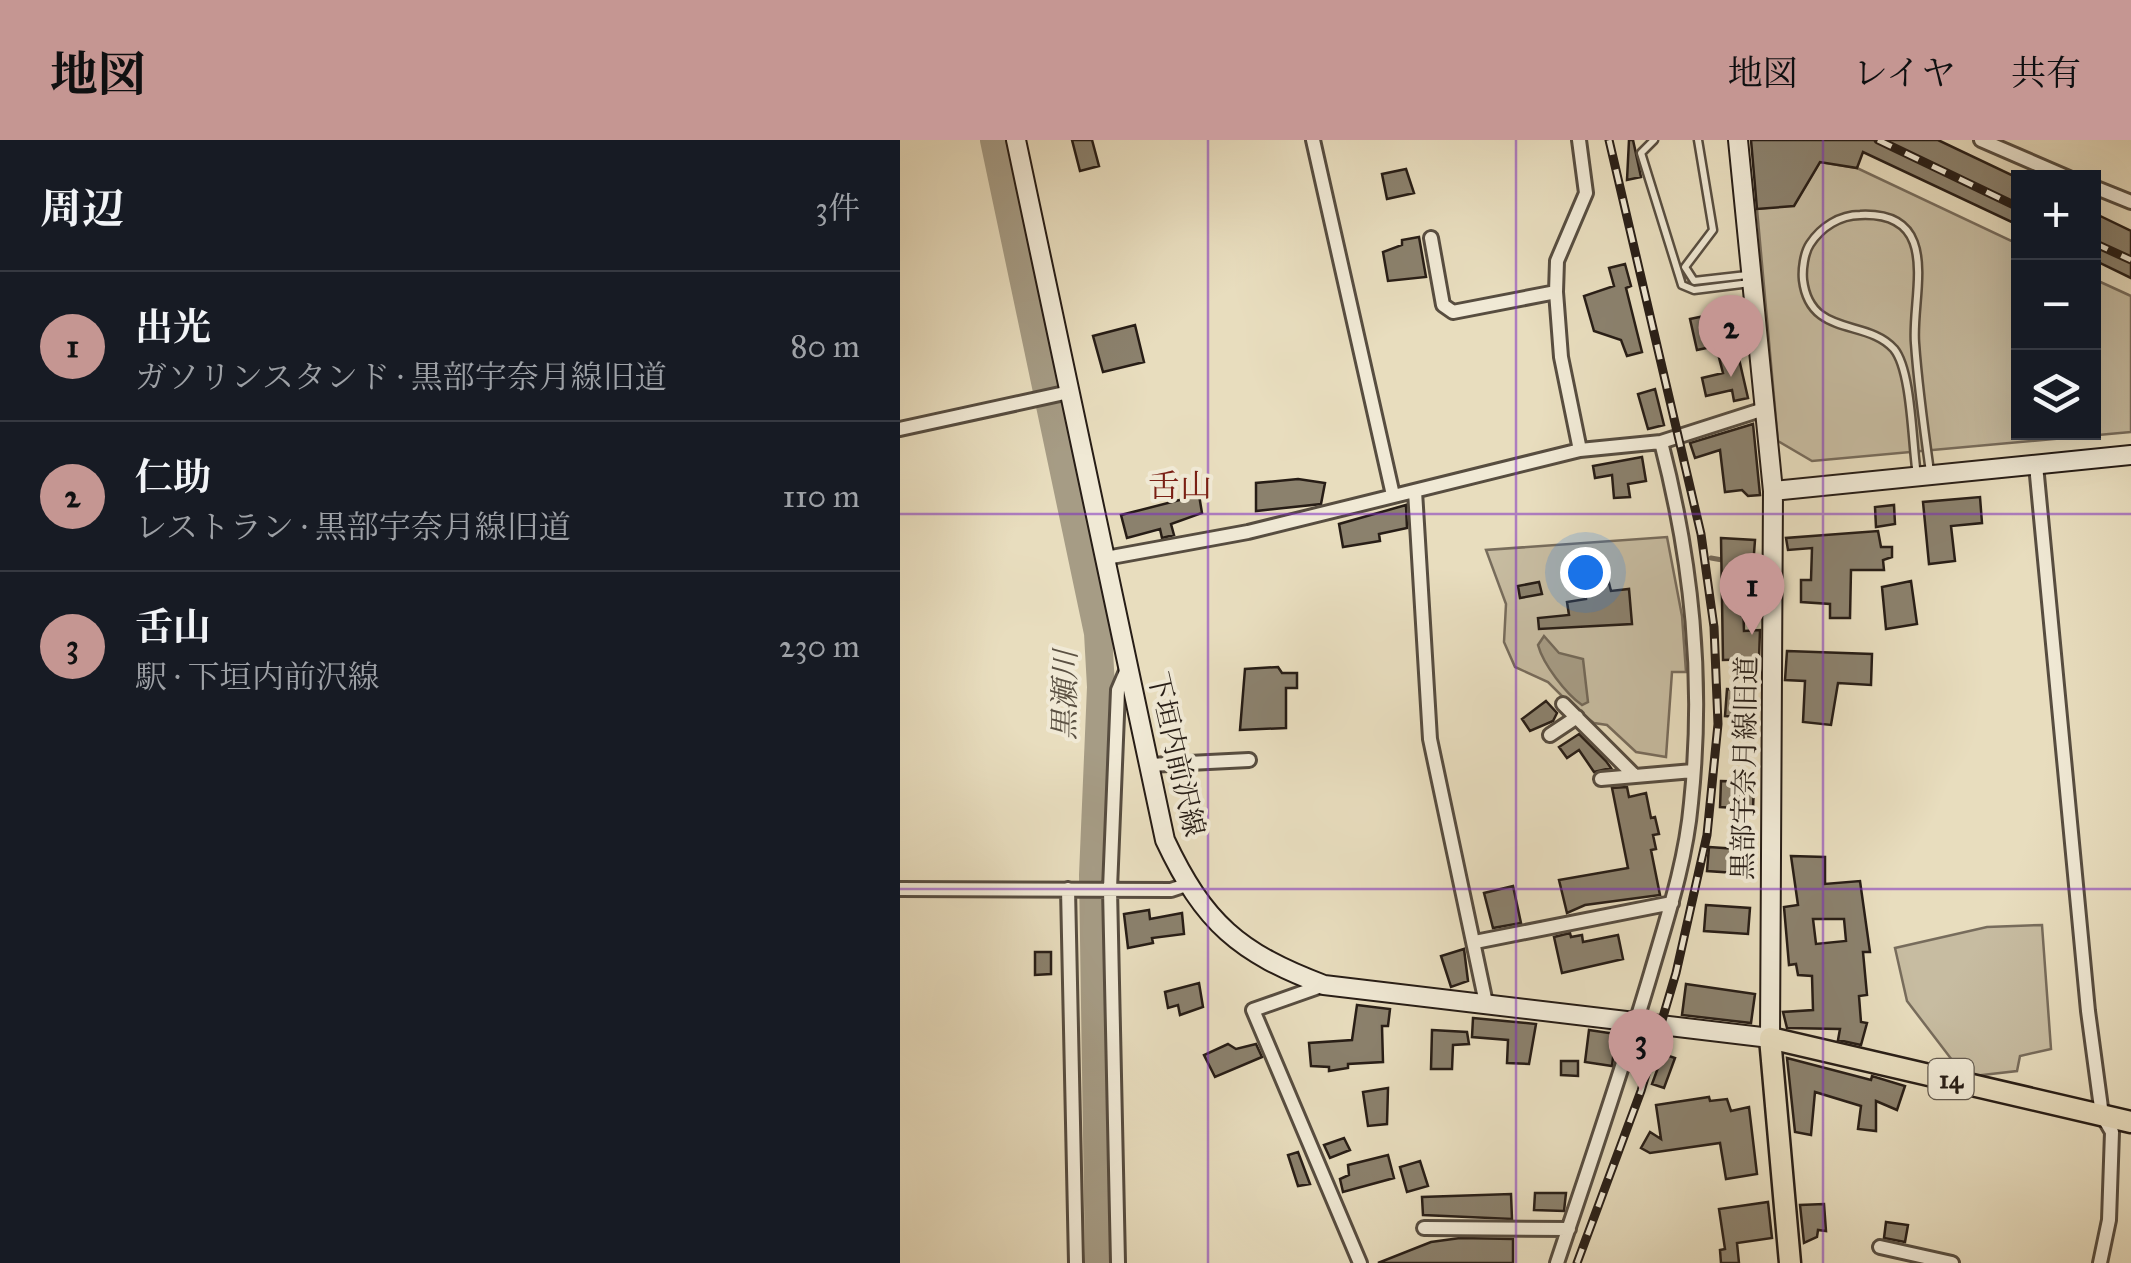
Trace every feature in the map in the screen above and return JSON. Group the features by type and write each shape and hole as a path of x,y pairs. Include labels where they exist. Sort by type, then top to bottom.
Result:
{"main road":[{"name":"下垣内前沢線","path":"1016,140 1064,394 1106,558 1165,840 1186,885 1212,920 1267,964 1324,986 1770,1038"},
{"name":"黒部宇奈月線旧道","path":"1738,140 1773,491 1770,1038"},
{"path":"1773,491 2131,454"},
{"path":"1770,1038 1790,1263"},
{"name":"14","path":"1770,1038 2131,1122"}],"street":[{"path":"1313,140 1358,357 1394,495"},
{"path":"1579,140 1586,193 1557,260 1556,292 1561,358 1580,450"},
{"path":"1981,140 2050,170"},
{"path":"2101,190 2131,202"},
{"path":"1431,238 1444,305 1452,312 1556,292"},
{"path":"900,430 1064,394"},
{"path":"1106,558 1248,532 1580,450 1661,442 1764,408"},
{"path":"1557,1263 1672,903 1691,806 1698,687 1694,606 1680,518 1661,442"},
{"path":"2036,465 2102,1115 2112,1132 2109,1220 2100,1263"},
{"path":"1415,490 1430,739 1486,1002"},
{"path":"1118,1263 1110,889 1118,690 1128,667"},
{"path":"1563,704 1634,775"},
{"path":"1550,735 1578,717"},
{"path":"1149,765 1249,760"},
{"path":"1601,780 1693,771"},
{"path":"900,889 1170,890 1186,885"},
{"path":"1073,889 1076,1263"},
{"path":"1475,942 1672,903"},
{"path":"1324,986 1253,1010 1360,1263"},
{"path":"1424,1228 1568,1229"},
{"path":"1880,1247 1952,1263"}],"lane":[{"path":"1654,140 1641,153 1682,286 1694,290 1751,278"},
{"path":"1698,140 1702,143 1713,230 1685,267 1694,281 1751,278"},
{"path":"1880,214 1904,228 1920,261 1914,338 1923,476 1903,365 1892,347 1820,316 1805,292 1802,275 1808,246 1826,225 1854,215 1880,214"}],"shaded area":[{"path":"1820,162 1857,168 2011,241 2011,440 2043,440 1812,461 1778,441 1757,209 1794,205"},
{"path":"2101,282 2131,296 2131,432 2101,435"},
{"path":"1667,537 1682,616 1686,672 1672,672 1666,757 1636,752 1607,725 1594,723 1575,709 1548,682 1515,667 1504,642 1506,604 1486,550"},
{"path":"1544,636 1559,653 1583,659 1588,702 1582,705 1576,700 1550,669 1538,645"},
{"path":"2042,925 2051,1049 2020,1056 2017,1071 1965,1077 1907,1001 1895,948 1987,927"}],"building":[{"path":"1072,140 1092,140 1099,166 1080,171"},
{"path":"1629,140 1633,140 1641,177 1627,180"},
{"path":"1751,140 1938,140 2011,175 2011,222 1863,152 1857,168 1820,162 1794,206 1757,209"},
{"path":"1406,169 1414,193 1387,199 1382,174"},
{"path":"2101,216 2131,231 2131,278 2101,263"},
{"path":"1419,237 1426,277 1388,281 1383,252 1402,245 1402,240"},
{"path":"1625,264 1631,286 1626,288 1642,352 1627,356 1621,340 1594,331 1584,296 1614,286 1609,268"},
{"path":"1728,311 1748,398 1734,401 1732,390 1706,396 1702,378 1723,373 1716,346 1697,350 1690,319"},
{"path":"1135,325 1144,362 1103,372 1093,336"},
{"path":"1655,389 1664,425 1648,429 1638,394"},
{"path":"1753,424 1760,495 1748,496 1742,490 1725,492 1720,450 1695,458 1690,443"},
{"path":"1642,457 1646,481 1628,484 1630,497 1614,498 1612,475 1595,478 1593,466"},
{"path":"1298,479 1325,483 1321,504 1256,511 1256,483"},
{"path":"1199,495 1202,513 1171,524 1174,535 1162,538 1160,529 1127,538 1121,515"},
{"path":"1980,497 1982,523 1951,526 1955,561 1929,564 1923,502"},
{"path":"1406,505 1407,528 1379,534 1380,541 1343,547 1339,524"},
{"path":"1894,505 1895,524 1876,527 1875,507"},
{"path":"1878,531 1881,547 1892,547 1892,557 1883,560 1884,570 1851,570 1850,618 1830,618 1830,604 1801,602 1801,580 1811,580 1812,548 1788,550 1786,538"},
{"path":"1721,538 1755,540 1753,567 1757,567 1760,600 1743,600 1744,631 1760,630 1759,659 1723,660"},
{"path":"1584,571 1606,571 1611,591 1629,589 1632,624 1539,629 1538,618 1569,615 1567,602 1586,599"},
{"path":"1911,581 1917,624 1886,629 1882,587"},
{"path":"1539,582 1542,594 1520,598 1518,586"},
{"path":"1787,651 1872,654 1871,685 1838,683 1831,725 1803,722 1805,681 1785,680"},
{"path":"1278,667 1282,673 1297,673 1297,688 1286,688 1286,728 1240,730 1245,669"},
{"path":"1727,689 1740,690 1738,717 1725,716"},
{"path":"1546,701 1557,713 1553,721 1530,731 1522,719"},
{"path":"1579,734 1611,768 1594,772 1579,750 1567,758 1559,747"},
{"path":"1721,781 1754,782 1753,809 1720,807"},
{"path":"1627,787 1629,797 1646,793 1651,818 1655,817 1659,834 1653,835 1656,849 1651,850 1660,895 1585,905 1567,913 1559,880 1628,868 1612,788"},
{"path":"1709,847 1752,850 1750,874 1707,871"},
{"path":"1791,856 1825,857 1825,884 1860,881 1870,952 1863,952 1867,995 1859,996 1861,1022 1867,1023 1861,1045 1838,1040 1840,1029 1787,1028 1783,1012 1813,1010 1812,976 1798,975 1796,964 1789,965 1784,907 1798,905","holes":["1813,919 1844,919 1846,941 1816,944"]},
{"path":"1513,886 1521,923 1493,928 1484,893"},
{"path":"1706,905 1750,908 1748,934 1704,931"},
{"path":"1149,910 1150,919 1182,913 1184,934 1152,938 1153,943 1128,948 1124,914"},
{"path":"1570,933 1571,937 1582,935 1583,942 1618,935 1623,959 1562,973 1554,937"},
{"path":"1464,949 1468,981 1451,987 1441,956"},
{"path":"1035,952 1051,952 1051,974 1035,975"},
{"path":"1199,983 1203,1007 1180,1015 1178,1005 1168,1008 1165,992"},
{"path":"1686,984 1755,994 1751,1023 1682,1015"},
{"path":"1357,1005 1390,1009 1388,1026 1382,1026 1383,1062 1348,1064 1348,1068 1329,1071 1329,1067 1311,1066 1309,1043 1352,1040"},
{"path":"1473,1018 1536,1024 1529,1064 1507,1063 1508,1040 1472,1037"},
{"path":"1432,1030 1467,1032 1469,1044 1453,1045 1452,1069 1431,1069"},
{"path":"1589,1030 1616,1034 1612,1066 1585,1062"},
{"path":"1228,1044 1236,1049 1256,1044 1262,1057 1215,1077 1204,1055"},
{"path":"1663,1054 1675,1058 1664,1088 1652,1084"},
{"path":"1787,1058 1905,1086 1897,1110 1876,1101 1876,1131 1858,1129 1861,1106 1815,1092 1811,1135 1795,1132"},
{"path":"1561,1061 1578,1061 1578,1076 1561,1075"},
{"path":"1388,1088 1387,1124 1368,1126 1363,1092"},
{"path":"1709,1097 1710,1101 1727,1099 1731,1111 1749,1107 1757,1174 1726,1179 1720,1143 1650,1153 1641,1148 1650,1132 1661,1139 1656,1105"},
{"path":"1344,1138 1350,1150 1330,1158 1324,1145"},
{"path":"1298,1152 1310,1184 1298,1186 1288,1155"},
{"path":"1388,1155 1394,1178 1343,1192 1340,1179 1349,1175 1348,1165"},
{"path":"1420,1161 1428,1186 1407,1192 1400,1167"},
{"path":"1535,1193 1566,1193 1564,1211 1534,1210"},
{"path":"1511,1194 1512,1219 1423,1215 1422,1197"},
{"path":"1768,1202 1772,1238 1737,1243 1739,1263 1721,1263 1720,1250 1725,1249 1719,1209"},
{"path":"1824,1204 1826,1231 1818,1230 1817,1237 1804,1243 1800,1205"},
{"path":"1886,1222 1908,1225 1905,1242 1884,1238"},
{"path":"1513,1239 1513,1263 1378,1263 1431,1242"}],"waterway":[{"name":"黒瀬川","path":"994,140 1098,633 1101,687 1093,875 1099,1263"},
{"path":"1711,558 1728,561"}],"railway":[{"path":"1577,1263 1641,1091 1676,973 1707,835 1718,724 1714,627 1701,534 1609,140"},
{"path":"1878,140 2011,204"},
{"path":"2101,246 2131,260"}],"place":[{"name":"仁助","path":"1731,377"},
{"name":"出光","path":"1752,635"},
{"name":"舌山","path":"1641,1091"}],"district":[{"name":"舌山","path":"1180,486"}]}
